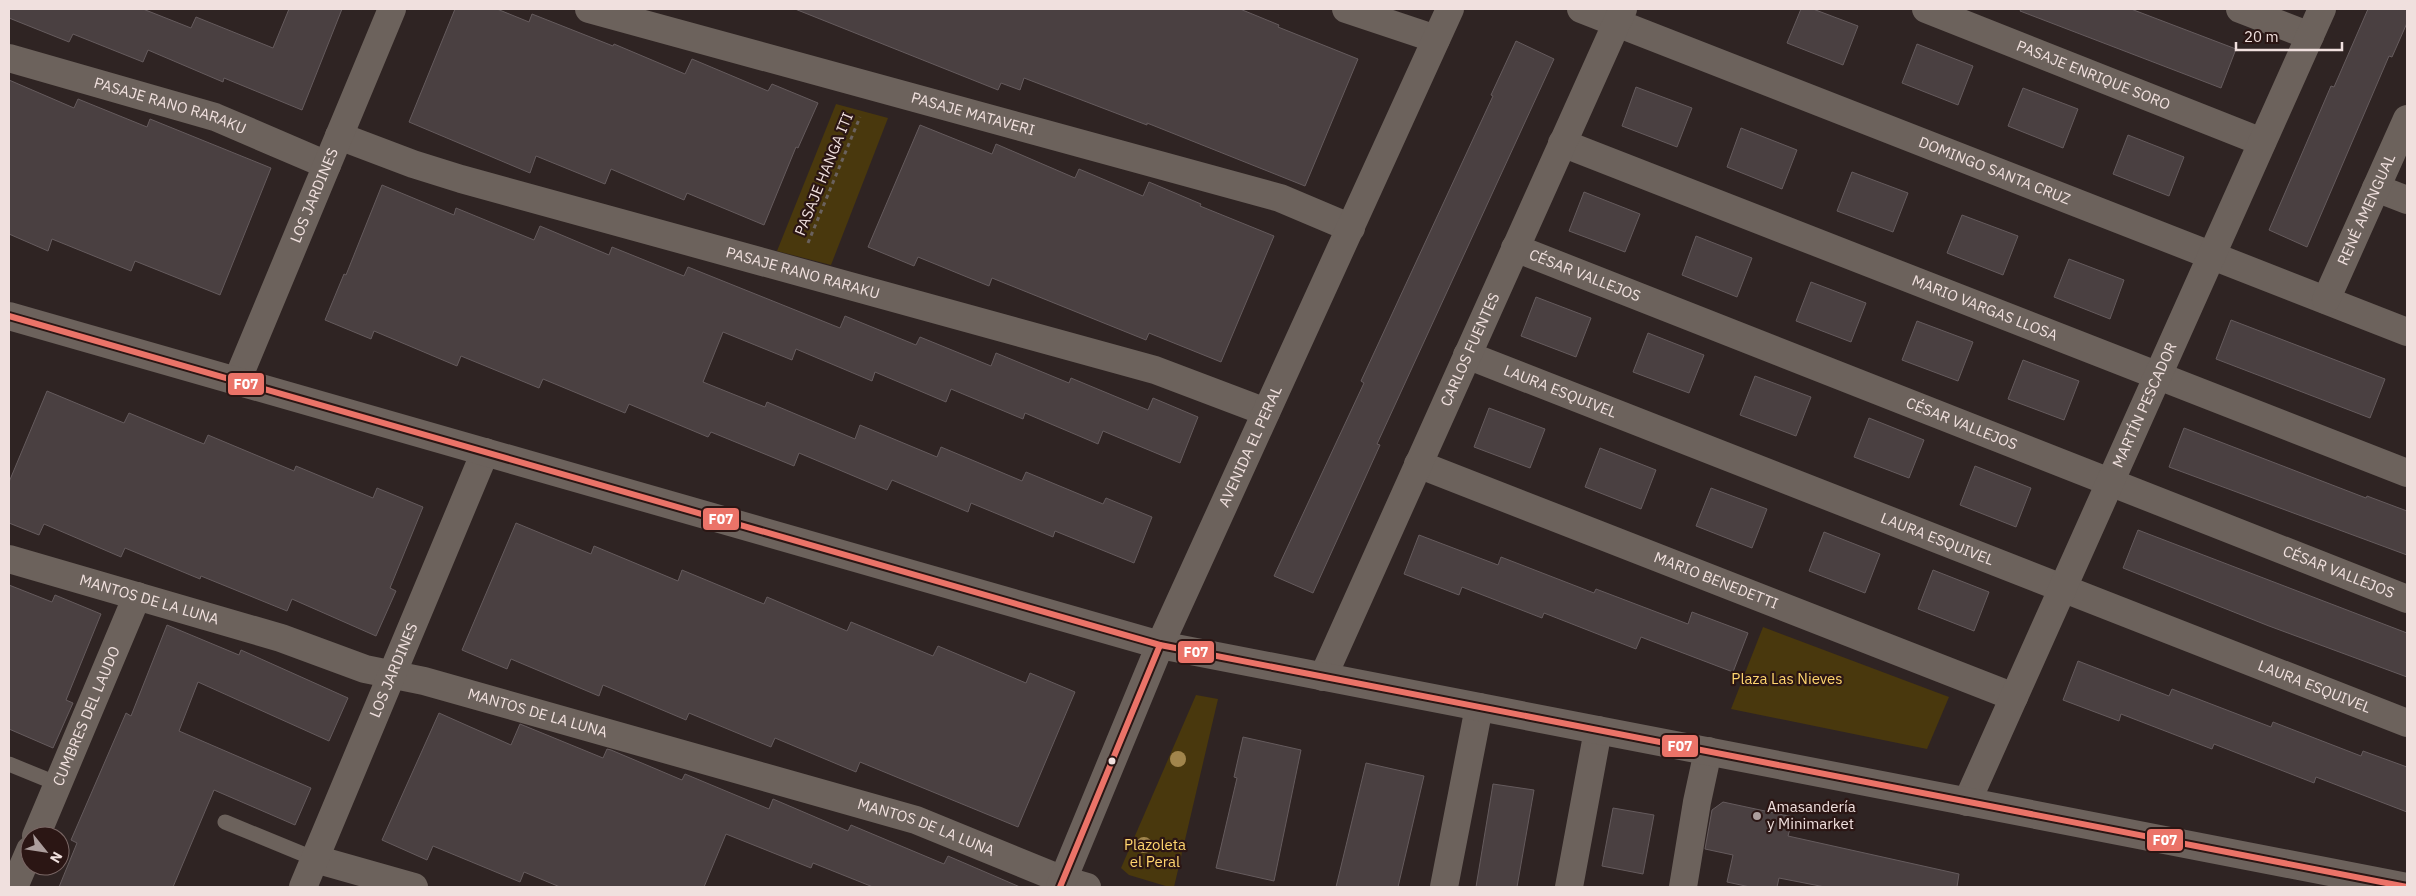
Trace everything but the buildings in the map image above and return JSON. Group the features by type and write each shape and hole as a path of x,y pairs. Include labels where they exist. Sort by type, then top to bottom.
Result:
{"street":[{"name":"LOS JARDINES","path":"236,381 392,9"},
{"name":"PASAJE MATAVERI","path":"589,9 1280,198 1352,228"},
{"path":"1346,9 1436,39"},
{"name":"AVENIDA EL PERAL","path":"1070,885 1160,645 1352,228 1450,9"},
{"name":"DOMINGO SANTA CRUZ","path":"1582,9 1620,16 2407,332"},
{"name":"PASAJE ENRIQUE SORO","path":"1926,9 2262,142"},
{"path":"2240,9 2310,36"},
{"name":"MARTÍN PESCADOR","path":"1967,802 2322,9"},
{"name":"CARLOS FUENTES","path":"1323,677 1620,16"},
{"name":"PASAJE RANO RARAKU","path":"9,58 187,108 242,128 327,165"},
{"name":"RENÉ AMENGUAL","path":"2326,300 2407,119"},
{"name":"PASAJE RANO RARAKU","path":"339,136 413,164 461,179 1155,370 1266,412"},
{"name":"MARIO VARGAS LLOSA","path":"1562,143 2407,473"},
{"path":"2376,188 2407,200"},
{"name":"CÉSAR VALLEJOS","path":"1515,248 2407,599"},
{"path":"9,316 1160,645 2407,887"},
{"name":"LAURA ESQUIVEL","path":"1467,356 2407,723"},
{"name":"LOS JARDINES","path":"303,887 485,452"},
{"name":"MARIO BENEDETTI","path":"1418,464 2014,697"},
{"name":"MANTOS DE LA LUNA","path":"9,560 281,638 365,669 434,683 916,820 1070,885"},
{"name":"CUMBRES DEL LAUDO","path":"40,826 137,596"},
{"path":"1444,887 1479,707"},
{"path":"1569,887 1598,730"},
{"path":"1683,887 1697,802 1708,751"},
{"path":"315,859 414,887"},
{"path":"14,887 20,873"}],"lane":[{"path":"9,764 58,784"},
{"path":"225,822 315,859"}],"path":[{"name":"PASAJE HANGA ITI","path":"797,271 873,86"}],"green space":[{"path":"836,104 888,118 831,265 777,251"},
{"name":"Plaza Las Nieves","path":"1763,627 1949,697 1927,749 1731,709"},
{"name":"Plazoleta el Peral","path":"1196,695 1218,699 1174,887 1169,887 1129,875 1121,868"}],"transit line":[{"name":"F07","path":"9,316 1160,645 2407,887"},
{"name":"F07","path":"1060,887 1160,645"}],"place":[{"name":"Amasandería y Minimarket","path":"1757,816"}]}
